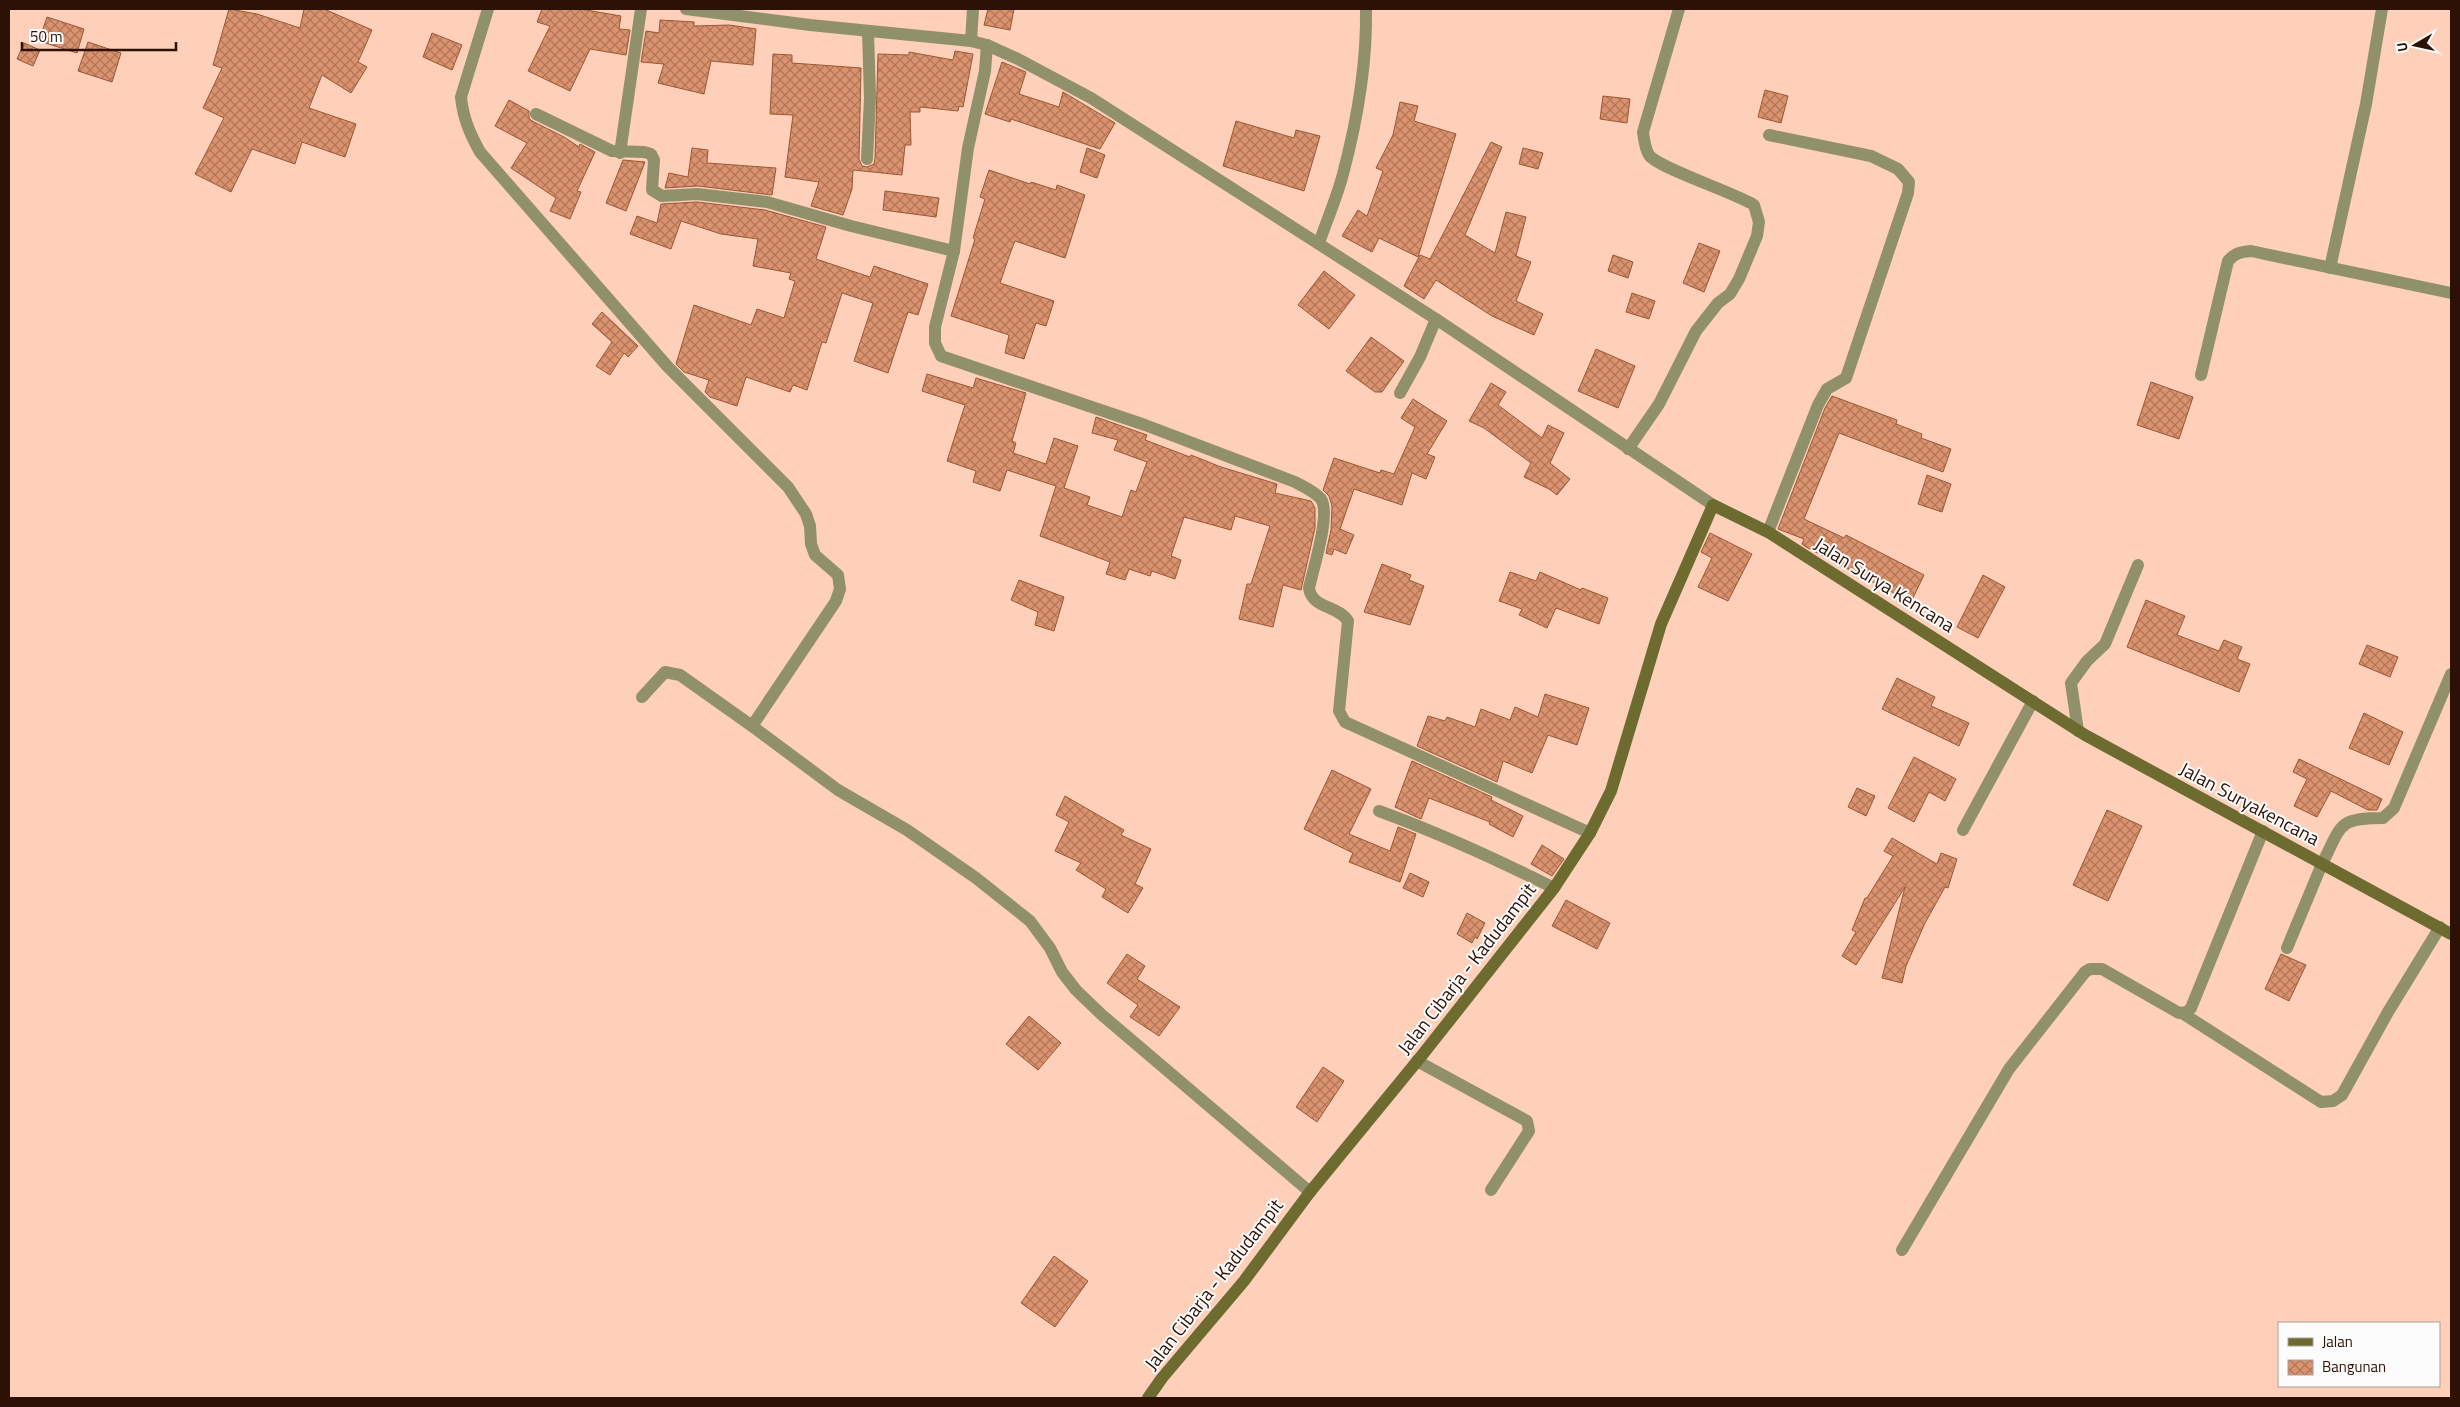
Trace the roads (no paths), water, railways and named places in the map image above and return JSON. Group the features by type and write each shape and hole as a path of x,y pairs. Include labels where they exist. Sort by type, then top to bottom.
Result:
{"street":[{"path":"488,9 461,97 462,111 469,133 480,152 668,367 788,486 806,514 810,526 811,544 815,555 838,575 840,589 836,601 752,726"},
{"path":"620,153 641,9"},
{"path":"686,9 868,31 971,41 987,45 1091,98 1436,319 1712,505"},
{"path":"971,41 973,9"},
{"path":"1319,243 1343,175 1347,157 1367,45 1366,9"},
{"path":"1628,450 1659,404 1696,331 1710,312 1730,294 1757,236 1759,222 1754,206 1724,190 1660,164 1649,156 1643,132 1679,9"},
{"path":"2330,268 2366,104 2382,9"},
{"path":"867,159 870,98 868,31"},
{"path":"987,45 985,71 968,148 954,250 935,327 935,343 940,356 1145,425 1295,482 1314,492 1321,500 1325,513 1309,588 1310,596 1316,602 1344,614 1348,621 1339,711 1345,722 1590,833"},
{"path":"536,114 620,153 644,152 651,154 654,160 652,190 662,196 697,194 767,202 954,250"},
{"path":"1768,532 1818,405 1827,389 1846,378 1908,193 1909,182 1898,169 1870,156 1769,135"},
{"path":"2201,375 2228,260 2233,254 2251,251 2451,293"},
{"path":"1400,393 1420,357 1436,319"},
{"name":"Jalan Surya Kencana","path":"1712,505 1768,532 2033,701"},
{"name":"Jalan Cibarja - Kadudampit","path":"1148,1398 1162,1378 1244,1281 1310,1192 1554,888 1590,833 1611,791 1661,624 1712,505"},
{"path":"2078,731 2070,694 2071,683 2087,661 2105,644 2138,565"},
{"path":"642,697 664,672 680,675 838,790 907,830 976,878 1030,921 1050,948 1062,972 1076,990 1102,1015 1310,1192"},
{"path":"2287,948 2322,864 2341,827 2356,818 2383,818 2394,808 2451,674"},
{"path":"1963,830 2033,701"},
{"name":"Jalan Suryakencana","path":"2033,701 2078,731 2446,930"},
{"path":"1379,811 1457,841 1554,888"},
{"path":"2182,1013 2187,1012 2194,1002 2263,832"},
{"path":"1902,1250 2009,1069 2085,972 2090,969 2102,969 2182,1013 2321,1102 2333,1101 2342,1095 2388,1012 2446,930"},
{"path":"1417,1060 1527,1121 1528,1131 1490,1190"}]}
